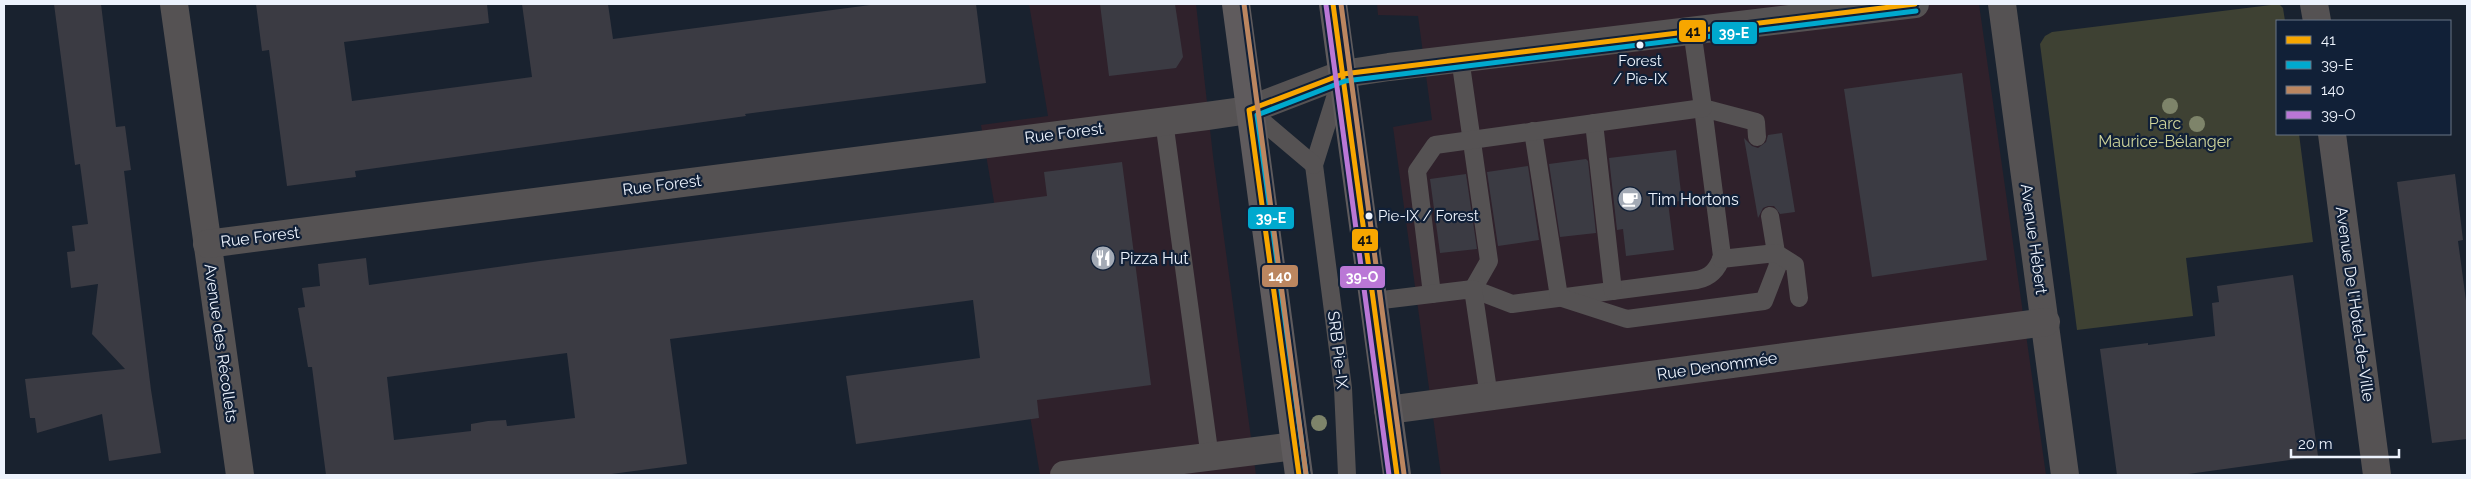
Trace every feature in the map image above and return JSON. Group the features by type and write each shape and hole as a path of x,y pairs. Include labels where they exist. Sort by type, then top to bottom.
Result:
{"main road":[{"path":"1236,4 1299,475"},
{"path":"1333,4 1397,475"}],"street":[{"name":"Avenue des Récollets","path":"174,4 240,475"},
{"name":"Rue Forest","path":"207,244 1250,110 1342,74 1861,7 1915,4"},
{"name":"Avenue Hébert","path":"2002,4 2065,475"},
{"path":"2314,4 2317,20"},
{"name":"Avenue De l'Hotel-de-Ville","path":"2332,135 2378,475"},
{"name":"Rue Denommée","path":"1388,410 2046,322"},
{"path":"1064,475 1097,473 1295,446"}],"lane":[{"path":"1374,301 1473,289 1512,304 1704,278 1716,269 1721,259 1720,238 1692,30"},
{"path":"1460,58 1489,261 1473,289 1489,397"},
{"name":"SRB Pie-IX","path":"1342,74 1314,165 1343,388 1347,475"},
{"path":"1432,294 1417,171 1435,146 1703,108 1756,122 1757,137"},
{"path":"1250,110 1314,165"},
{"path":"1164,122 1210,458"},
{"path":"1594,123 1613,291"},
{"path":"1533,131 1558,297"},
{"path":"1558,297 1627,319 1764,301 1778,266 1770,216"},
{"path":"1721,259 1776,253 1795,265 1799,298"}],"shaded area":[{"path":"1029,4 1196,4 1213,156 1256,475 1040,475 981,125 1048,116"},
{"path":"1377,4 1979,4 2046,475 1441,475 1393,127 1432,120 1418,16 1378,15"}],"green space":[{"name":"Parc Maurice-Bélanger","path":"2279,4 2283,8 2285,20 2276,20 2276,135 2299,135 2313,242 2186,258 2193,316 2077,330 2040,44 2045,36 2052,32"}],"building":[{"path":"54,4 101,4 116,127 125,126 131,170 124,171 151,390 161,453 109,461 102,414 37,433 35,418 30,418 25,379 125,369 92,334 98,284 71,288 67,252 75,251 72,226 88,224 80,164 75,165"},
{"path":"256,4 487,4 489,23 344,42 352,101 532,77 522,4 608,4 613,39 878,4 976,4 986,83 745,114 746,116 355,171 356,177 287,186 269,50 262,51"},
{"path":"1100,4 1175,4 1183,57 1176,68 1109,76"},
{"path":"1962,73 1987,260 1872,277 1844,89"},
{"path":"1782,133 1795,212 1780,214 1774,206 1768,206 1763,208 1758,218 1744,138 1752,146 1758,148 1766,142 1768,135"},
{"path":"1676,150 1682,201 1668,202 1674,250 1626,256 1623,229 1617,230 1609,158"},
{"path":"1586,159 1588,161 1596,233 1560,237 1549,164"},
{"path":"1122,162 1151,385 1037,400 1039,418 856,444 846,376 980,358 973,300 670,339 687,464 604,475 326,475 312,367 308,367 298,308 305,307 302,288 320,286 318,264 366,258 369,285 540,261 1047,196 1044,172","holes":["567,353 575,418 507,426 506,420 488,421 471,424 471,431 394,440 387,377"]},
{"path":"1528,166 1539,240 1498,246 1487,172"},
{"path":"1466,174 1477,249 1440,253 1430,179"},
{"path":"2455,174 2463,240 2458,241 2467,308 2467,439 2432,443 2397,182"},
{"path":"2293,275 2318,456 2181,475 2117,475 2100,349 2215,336 2212,303 2219,302 2217,286"}],"transit line":[{"name":"140","path":"1244,4 1306,474"},
{"name":"41","path":"1333,4 1397,475"},
{"name":"140","path":"1341,4 1404,474"},
{"name":"41","path":"1299,475 1249,110 1343,74 1915,4"},
{"name":"39-O","path":"1326,5 1389,475"},
{"name":"39-E","path":"1306,474 1257,115 1345,81 1916,11"}],"place":[{"name":"Forest / Pie-IX","path":"1640,45"},
{"name":"Tim Hortons","path":"1630,199"},
{"name":"Pie-IX / Forest","path":"1369,216"},
{"name":"Pizza Hut","path":"1103,258"}]}
